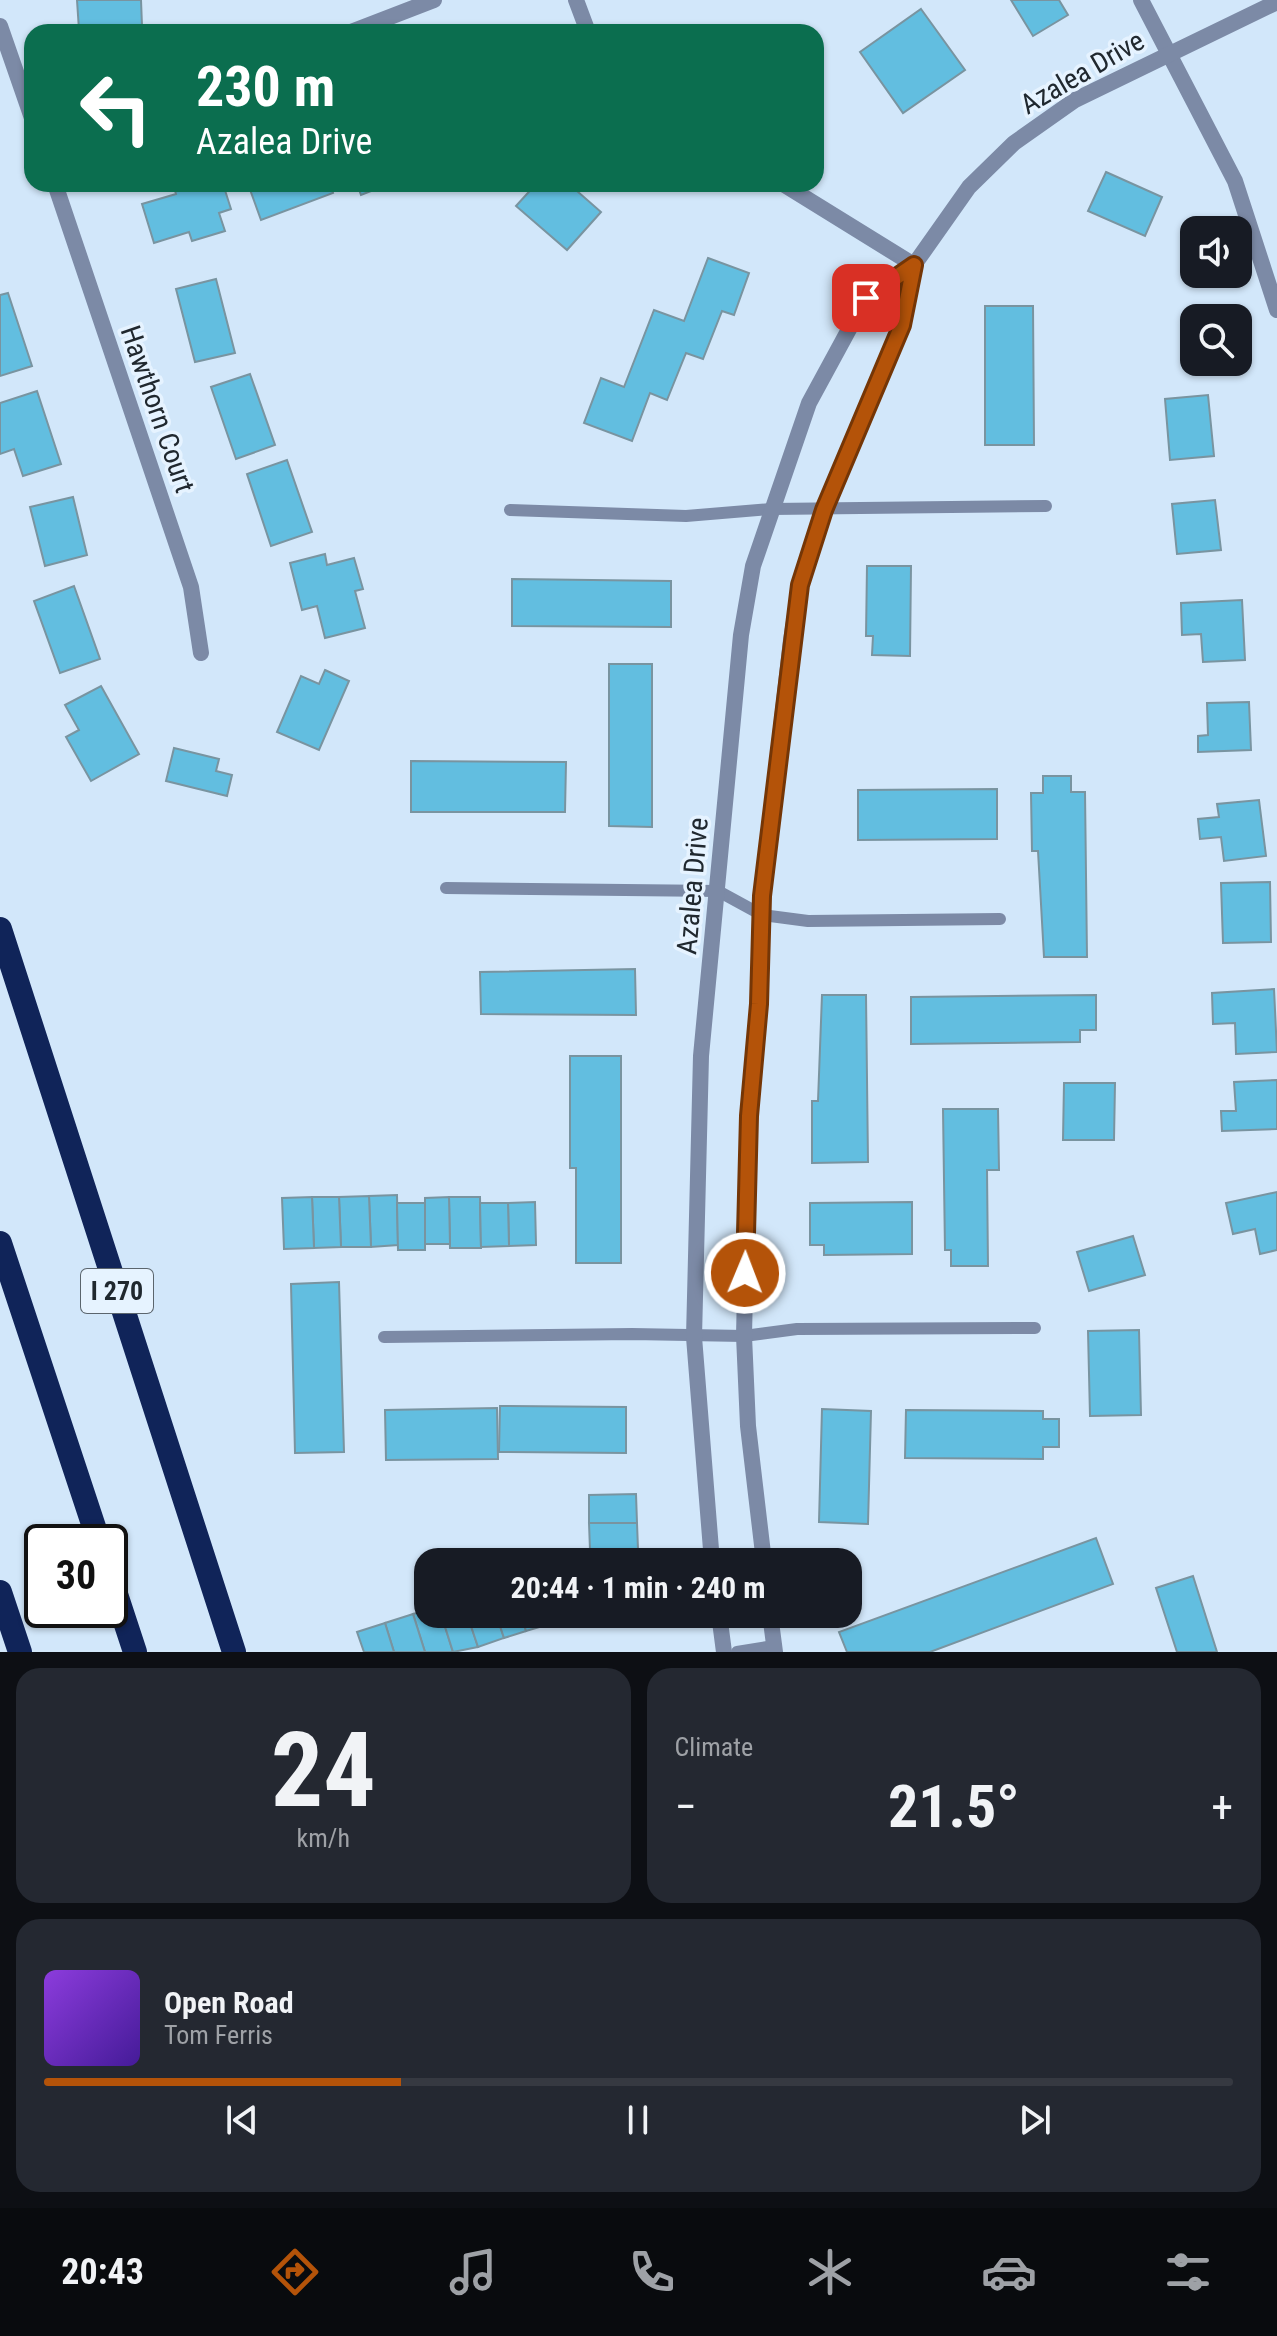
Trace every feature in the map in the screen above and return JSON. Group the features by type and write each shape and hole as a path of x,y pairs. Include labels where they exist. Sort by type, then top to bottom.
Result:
{"highway":[{"name":"I 270","path":"0,929 234,1652"},
{"path":"0,1243 93,1524"},
{"path":"0,1592 20,1652"},
{"path":"127,1628 135,1652"}],"street":[{"path":"372,24 434,0"},
{"path":"576,0 585,24"},
{"path":"1141,0 1235,181 1277,310"},
{"name":"Azalea Drive","path":"711,1548 694,1337 701,1056 741,635 753,566 809,403 866,298 914,265 969,187 1014,143 1075,100 1169,51 1277,2"},
{"path":"0,26 24,95"},
{"name":"Hawthorn Court","path":"58,192 191,587 201,653"},
{"path":"796,192 914,265"},
{"name":"Azalea Drive","path":"762,1548 748,1426 744,1336 749,1116 759,1004 762,915 791,640 800,585 824,510 902,325 914,265"},
{"path":"721,1628 724,1652"},
{"path":"772,1628 774,1649"}],"lane":[{"path":"510,510 686,516 771,509 1046,506"},
{"path":"446,888 718,891 762,915 808,921 1000,919"},
{"path":"384,1337 632,1334 694,1337 744,1336 797,1329 1035,1328"},
{"path":"737,1652 774,1649"}],"building":[{"path":"77,0 141,0 142,24 79,24"},
{"path":"1011,0 1059,0 1068,15 1033,36"},
{"path":"921,9 965,70 903,113 860,52"},
{"path":"1106,172 1162,197 1145,236 1088,211"},
{"path":"226,192 231,209 219,213 225,231 192,241 189,232 154,243 142,204 176,194"},
{"path":"251,192 333,192 333,193 261,220"},
{"path":"529,192 578,192 601,212 567,250 516,206"},
{"path":"708,258 749,273 734,315 722,311 703,359 686,353 667,400 650,393 632,441 584,423 601,378 624,387 654,310 684,321"},
{"path":"216,279 235,353 195,362 176,289"},
{"path":"8,293 32,366 0,376 0,295"},
{"path":"985,306 1033,306 1034,445 985,445"},
{"path":"250,374 275,445 236,459 211,387"},
{"path":"37,391 61,464 23,476 14,449 0,454 0,403"},
{"path":"1208,395 1214,456 1170,460 1165,399"},
{"path":"287,460 312,532 271,546 247,474"},
{"path":"73,497 87,555 45,566 30,507"},
{"path":"1215,500 1221,550 1177,554 1172,504"},
{"path":"325,554 327,565 354,558 363,589 355,591 365,628 325,638 317,606 302,610 290,563"},
{"path":"867,566 911,566 910,656 872,655 873,636 866,636"},
{"path":"512,579 671,581 671,627 512,626"},
{"path":"74,586 100,659 60,673 34,601"},
{"path":"1242,600 1245,660 1203,662 1201,634 1182,635 1181,603"},
{"path":"609,664 652,664 652,827 609,826"},
{"path":"325,670 349,681 319,750 277,732 301,676 319,684"},
{"path":"101,686 139,754 91,781 66,737 79,730 65,705"},
{"path":"1249,702 1251,750 1198,752 1198,736 1208,735 1207,703"},
{"path":"174,748 219,759 216,771 232,775 227,796 166,781"},
{"path":"411,761 566,762 565,812 411,812"},
{"path":"1043,776 1071,776 1071,792 1085,792 1087,957 1044,957 1038,851 1032,851 1031,793 1043,793"},
{"path":"997,789 997,839 858,840 858,790"},
{"path":"1259,800 1266,856 1224,861 1221,837 1200,839 1198,819 1219,817 1217,804"},
{"path":"1270,882 1271,942 1223,943 1221,883"},
{"path":"635,969 636,1015 481,1014 480,972"},
{"path":"1274,989 1277,1052 1236,1054 1235,1023 1213,1024 1212,993"},
{"path":"822,995 866,995 868,1162 812,1163 812,1101 818,1101"},
{"path":"1096,995 1096,1030 1080,1030 1080,1042 911,1044 911,997"},
{"path":"570,1056 621,1056 621,1263 576,1263 576,1168 570,1168"},
{"path":"1277,1080 1277,1129 1222,1131 1221,1111 1236,1111 1234,1082"},
{"path":"1064,1083 1115,1083 1114,1140 1063,1140"},
{"path":"943,1109 998,1109 999,1170 987,1170 988,1266 951,1266 951,1250 945,1250"},
{"path":"1277,1192 1277,1250 1260,1254 1255,1229 1233,1234 1226,1203"},
{"path":"397,1195 398,1245 371,1247 369,1196"},
{"path":"369,1196 371,1247 341,1247 339,1197"},
{"path":"312,1197 339,1197 341,1247 314,1248"},
{"path":"312,1197 314,1248 284,1249 282,1198"},
{"path":"449,1197 480,1197 481,1248 450,1248"},
{"path":"449,1197 450,1244 425,1244 425,1198"},
{"path":"535,1202 536,1245 509,1246 508,1203"},
{"path":"912,1202 912,1254 824,1255 824,1245 810,1245 810,1203"},
{"path":"397,1203 425,1203 425,1250 398,1250"},
{"path":"480,1203 508,1203 509,1246 481,1247"},
{"path":"1133,1236 1145,1275 1089,1291 1077,1252"},
{"path":"339,1282 344,1452 295,1453 291,1284"},
{"path":"1139,1330 1141,1415 1090,1416 1088,1331"},
{"path":"500,1406 626,1407 626,1453 499,1452"},
{"path":"497,1408 498,1459 386,1460 385,1410"},
{"path":"822,1409 871,1411 868,1524 819,1522"},
{"path":"906,1410 1043,1411 1043,1419 1059,1419 1059,1447 1043,1447 1043,1459 905,1458"},
{"path":"636,1494 637,1523 589,1523 589,1495"},
{"path":"589,1523 637,1523 638,1548 590,1548"},
{"path":"1096,1538 1113,1584 930,1652 847,1652 839,1632 862,1628 862,1624"},
{"path":"1193,1576 1217,1652 1177,1652 1156,1588"},
{"path":"413,1614 414,1628 417,1628 425,1652 394,1652 385,1623"},
{"path":"385,1623 394,1652 364,1652 357,1632"},
{"path":"417,1628 445,1628 453,1652 425,1652"},
{"path":"445,1628 472,1628 478,1647 453,1652"},
{"path":"472,1628 501,1628 504,1638 478,1647"},
{"path":"501,1628 525,1628 526,1631 504,1638"}],"route":[{"path":"745,1273 749,1116 759,1004 762,896 800,585 824,510 902,325 914,265 866,298"}]}
